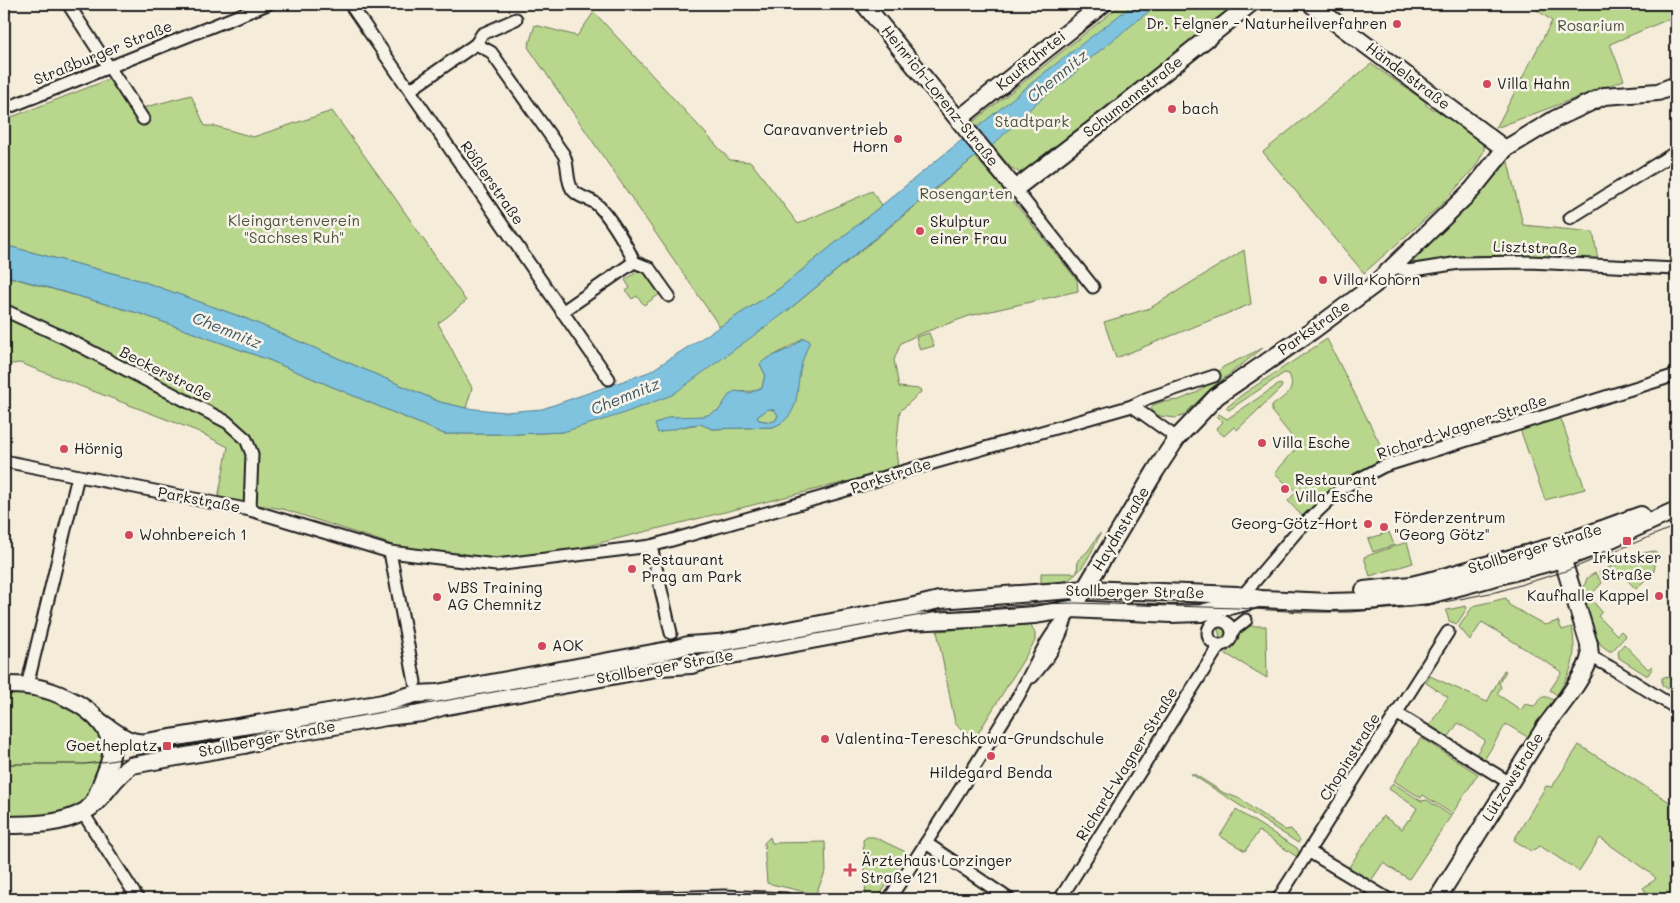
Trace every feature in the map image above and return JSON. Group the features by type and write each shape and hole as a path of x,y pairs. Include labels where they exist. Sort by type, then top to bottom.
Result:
{"main road":[{"name":"Heinrich-Lorenz-Straße","path":"864,4 1015,189"},
{"name":"Kauffahrtei","path":"959,119 1103,4"},
{"name":"Schumannstraße","path":"1015,189 1106,120 1250,4"},
{"name":"Händelstraße","path":"1311,4 1505,149"},
{"path":"1505,149 1555,120 1604,96 1658,92 1676,85"},
{"name":"Parkstraße","path":"1177,438 1217,396 1374,285 1472,190 1505,149"},
{"name":"Haydnstraße","path":"1069,614 1177,438"},
{"name":"Stollberger Straße","path":"1560,552 1676,503"},
{"name":"Stollberger Straße","path":"99,721 136,744 383,703 415,694 437,694 674,650 688,645 784,631 939,600 1086,589 1242,595 1261,599 1302,600 1330,594 1411,585 1560,552 1587,550 1676,510"},
{"path":"1560,552 1589,644 1590,656"},
{"name":"Stollberger Straße","path":"86,810 108,790 122,771 132,765 244,745 282,735 376,718 422,714 442,707 661,667 691,665 721,657 908,622 1069,614 1201,613 1261,599"},
{"name":"Lützowstraße","path":"1437,899 1545,727 1579,679 1590,656"},
{"path":"4,685 27,686 65,697 87,710 99,721 109,736 112,747 105,775 86,810 60,821 36,826 4,825"}],"street":[{"path":"68,4 143,119"},
{"name":"Straßburger Straße","path":"4,109 268,4"},
{"name":"Rößlerstraße","path":"350,4 609,379"},
{"path":"410,90 476,44 482,34 516,19"},
{"path":"476,44 491,52 564,155 570,187 574,192 601,208 628,248 634,262 650,268 669,296"},
{"path":"1570,218 1676,152"},
{"path":"1015,189 1093,286"},
{"path":"562,312 634,262"},
{"name":"Lisztstraße","path":"1394,266 1408,271 1459,263 1528,262 1676,269"},
{"name":"Beckerstraße","path":"4,310 76,344 227,422 246,439 252,454 250,510"},
{"name":"Richard-Wagner-Straße","path":"1242,595 1298,530 1342,488 1384,466 1676,375"},
{"name":"Parkstraße","path":"4,461 250,510 390,552 496,564 651,546 1132,406 1148,398 1214,376"},
{"path":"1132,406 1177,438"},
{"path":"27,686 78,476"},
{"path":"651,546 672,633"},
{"path":"390,552 416,682"},
{"name":"Haydnstraße","path":"889,899 1023,689 1035,662 1056,628 1069,614"},
{"name":"Richard-Wagner-Straße","path":"1060,899 1219,646 1228,643 1232,637 1232,631 1246,620"},
{"path":"1219,646 1213,644 1209,639 1208,631 1210,626 1221,621 1227,624 1232,631"},
{"name":"Chopinstraße","path":"1278,899 1448,632"},
{"path":"1590,656 1610,666 1676,708"},
{"path":"1396,713 1510,783"},
{"path":"86,810 138,899"},
{"path":"926,843 1009,899"},
{"path":"1308,851 1388,899"},
{"path":"623,899 724,896 786,899"}],"green space":[{"name":"Stadtpark","path":"1122,4 1238,4 1029,170 1020,173 1010,167 973,122"},
{"name":"Rosarium","path":"1529,4 1676,4 1676,16 1610,44 1624,80 1496,128 1552,21"},
{"path":"594,12 730,160 751,162 798,224 872,191 882,205 780,288 720,327 528,47 535,25 577,36"},
{"path":"1371,64 1426,102 1426,105 1431,109 1435,109 1484,144 1484,151 1476,166 1442,204 1364,273 1263,152"},
{"name":"Kleingartenverein \"Sachses Ruh\"","path":"110,79 131,111 191,95 205,126 215,126 253,137 332,111 466,301 438,323 472,388 466,408 440,402 247,319 139,280 4,245 4,120"},
{"name":"Rosengarten","path":"975,157 1077,280 1078,291 969,316 917,335 901,343 894,360 899,387 920,389 921,392 900,411 896,449 898,469 507,566 439,560 283,509 218,498 228,447 197,431 20,363 4,365 4,278 9,277 141,314 269,360 444,434 563,432 786,312","holes":["803,338 794,405 787,418 781,423 773,427 712,429 701,424 680,427 669,417 709,415 720,409 732,394 762,388 765,374 760,364"]},
{"path":"1508,162 1523,225 1593,232 1598,259 1478,256 1412,263"},
{"path":"1244,250 1251,304 1116,358 1104,322 1150,308"},
{"path":"643,268 660,294 644,305 637,296 632,299 626,291 630,288 625,280"},
{"path":"929,333 934,346 920,350 916,337"},
{"path":"1327,339 1387,458 1338,484 1302,516 1288,501 1296,492 1275,473 1294,451 1293,438 1272,412 1272,406 1285,396 1290,389 1291,380 1289,374 1284,373 1229,410 1226,408 1243,394"},
{"path":"1263,348 1209,390 1183,416 1176,418 1160,416 1152,412 1153,405 1179,400 1198,392 1213,380 1223,367"},
{"path":"1279,384 1282,385 1281,388 1237,430 1234,427 1224,436 1216,429 1223,422 1217,416 1219,414 1227,419"},
{"path":"768,409 774,410 778,415 776,420 771,422 759,420 757,417"},
{"path":"1560,416 1585,489 1545,500 1520,429"},
{"path":"1389,532 1394,545 1373,552 1368,539"},
{"path":"1100,533 1087,560 1077,573 1078,560 1088,551"},
{"path":"1407,542 1413,563 1370,576 1364,557"},
{"path":"1654,551 1657,553 1654,571 1636,589 1622,575 1616,580 1611,575 1604,581 1599,572 1638,554"},
{"path":"1041,573 1077,573 1068,580 1041,588"},
{"path":"1595,573 1602,583 1589,597 1602,612 1598,616 1617,635 1621,631 1626,636 1612,651 1601,645 1592,630 1583,590 1587,578"},
{"path":"1506,598 1509,605 1545,625 1558,621 1562,630 1572,627 1574,655 1567,678 1557,695 1550,690 1562,672 1482,622 1470,640 1459,627 1473,606"},
{"path":"1466,606 1467,608 1457,624 1449,621 1447,610"},
{"path":"1031,625 1035,633 1035,641 972,743 955,723 937,631"},
{"path":"1219,625 1223,626 1226,633 1221,641 1217,641 1215,638 1220,637 1218,629 1214,630"},
{"path":"1249,626 1266,626 1267,678 1226,654 1241,631"},
{"path":"1624,644 1648,669 1653,667 1648,675 1619,658 1618,651"},
{"path":"1504,670 1506,671 1499,683 1501,687 1497,694 1521,710 1525,704 1534,706 1543,697 1555,701 1529,738 1506,724 1484,760 1475,756 1485,740 1458,723 1448,738 1429,726 1448,697 1426,683 1430,676 1487,702"},
{"path":"1667,676 1674,683 1670,688 1676,694 1662,685 1662,678"},
{"path":"4,685 53,692 109,736 90,808 4,825"},
{"path":"1421,738 1478,774 1452,814 1423,795 1421,798 1394,781"},
{"path":"1579,745 1676,806 1676,899 1651,899 1643,888 1656,879 1653,875 1600,838 1579,871 1540,846 1531,851 1514,840 1546,786 1552,787"},
{"path":"1191,774 1224,793 1241,799 1285,830 1291,829 1300,840 1298,843"},
{"path":"1393,783 1421,801 1427,800 1451,816 1409,879 1383,863 1371,881 1349,867 1383,816 1402,829 1417,808 1389,789"},
{"path":"1236,810 1297,848 1299,852 1297,857 1259,831 1245,851 1220,836"},
{"path":"770,837 772,843 825,842 826,871 816,893 767,883 764,843"},
{"path":"867,837 874,837 908,853 877,899 866,899 863,840"}],"water":[{"name":"Chemnitz","path":"1134,4 1158,4 1092,57 1066,81 1036,103 992,146 933,190 786,312 672,395 619,415 563,432 444,434 269,360 141,314 4,275 4,245 139,280 247,319 440,402 466,408 505,412 542,409 649,372 780,288 1044,73"},
{"path":"804,338 810,341 801,367 795,404 788,417 782,423 773,427 712,429 700,424 658,433 655,424 669,417 705,416 719,410 729,395 735,391 749,393 762,388 765,374 760,364 766,359 791,348","holes":["768,409 774,410 778,415 776,420 771,422 759,420 757,417"]}],"tram line":[{"path":"4,764 85,764 110,761 938,612 1034,604 1076,603 1303,612 1350,612 1424,606 1500,591 1566,571 1676,526"}],"place":[{"name":"Dr. Felgner - Naturheilverfahren","path":"1397,24"},
{"name":"Villa Hahn","path":"1487,84"},
{"name":"bach","path":"1172,109"},
{"name":"Caravanvertrieb Horn","path":"898,139"},
{"name":"Skulptur einer Frau","path":"920,231"},
{"name":"Villa Kohorn","path":"1323,280"},
{"name":"Villa Esche","path":"1262,443"},
{"name":"Hörnig","path":"64,449"},
{"name":"Restaurant Villa Esche","path":"1285,489"},
{"name":"Georg-Götz-Hort","path":"1368,524"},
{"name":"Förderzentrum \"Georg Götz\"","path":"1384,527"},
{"name":"Wohnbereich 1","path":"129,535"},
{"name":"Irkutsker Straße","path":"1627,541"},
{"name":"Restaurant Prag am Park","path":"632,569"},
{"name":"Kaufhalle Kappel","path":"1659,596"},
{"name":"WBS Training AG Chemnitz","path":"437,597"},
{"name":"AOK","path":"542,646"},
{"name":"Valentina-Tereschkowa-Grundschule","path":"825,739"},
{"name":"Goetheplatz","path":"167,746"},
{"name":"Hildegard Benda","path":"991,756"},
{"name":"Ärztehaus Lorzinger Straße 121","path":"850,870"}]}
